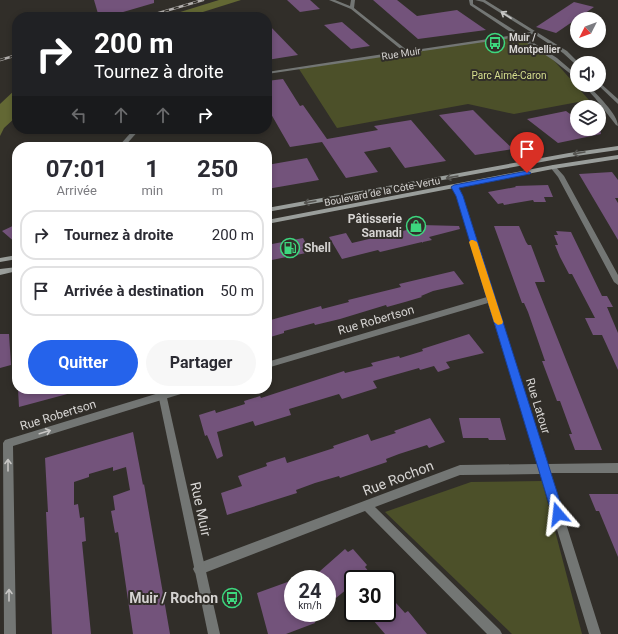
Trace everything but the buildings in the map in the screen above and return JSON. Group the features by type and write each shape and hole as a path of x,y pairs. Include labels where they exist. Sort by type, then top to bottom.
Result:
{"main road":[{"name":"Boulevard de la Côte-Vertu","path":"272,209 569,155 618,148"},
{"name":"Boulevard de la Côte-Vertu","path":"272,221 553,167 618,156"},
{"path":"0,260 12,258"},
{"path":"0,272 12,270"}],"street":[{"path":"331,0 352,8 407,52"},
{"path":"352,0 352,8"},
{"path":"471,0 471,4 564,65 570,71"},
{"path":"477,0 484,1 566,52 570,56"},
{"name":"Rue Muir","path":"272,72 534,33"},
{"path":"606,90 618,102"},
{"path":"593,92 618,124"},
{"path":"125,142 131,134"},
{"path":"553,167 561,176 618,282"},
{"name":"Rue Latour","path":"454,187 459,196 595,634"},
{"name":"Rue Robertson","path":"272,364 491,299"},
{"name":"Rue Robertson","path":"10,634 8,443 155,394"},
{"name":"Rue Muir","path":"161,394 214,634"},
{"name":"Rue Rochon","path":"199,569 460,470 618,468"},
{"path":"367,506 496,634"}],"green space":[{"path":"219,0 241,0 203,12 180,12"},
{"name":"Parc Aimé-Caron","path":"518,35 549,55 570,79 570,92 582,92 589,100 570,100 570,104 514,114 468,104 337,128 299,69"},
{"path":"12,93 12,121 4,128 0,136 0,104"},
{"path":"542,481 582,634 512,634 385,512 471,482"}],"railway":[{"path":"162,12 203,0"},
{"path":"0,60 12,56"}],"slow traffic":[{"path":"473,242 498,322"}],"place":[{"name":"Muir / Montpellier","path":"495,43"},
{"name":"Pâtisserie Samadi","path":"416,226"},
{"name":"Shell","path":"290,248"},
{"name":"Muir / Rochon","path":"232,598"}],"route":[{"path":"527,173 454,187 459,196 474,243 558,514"}]}
